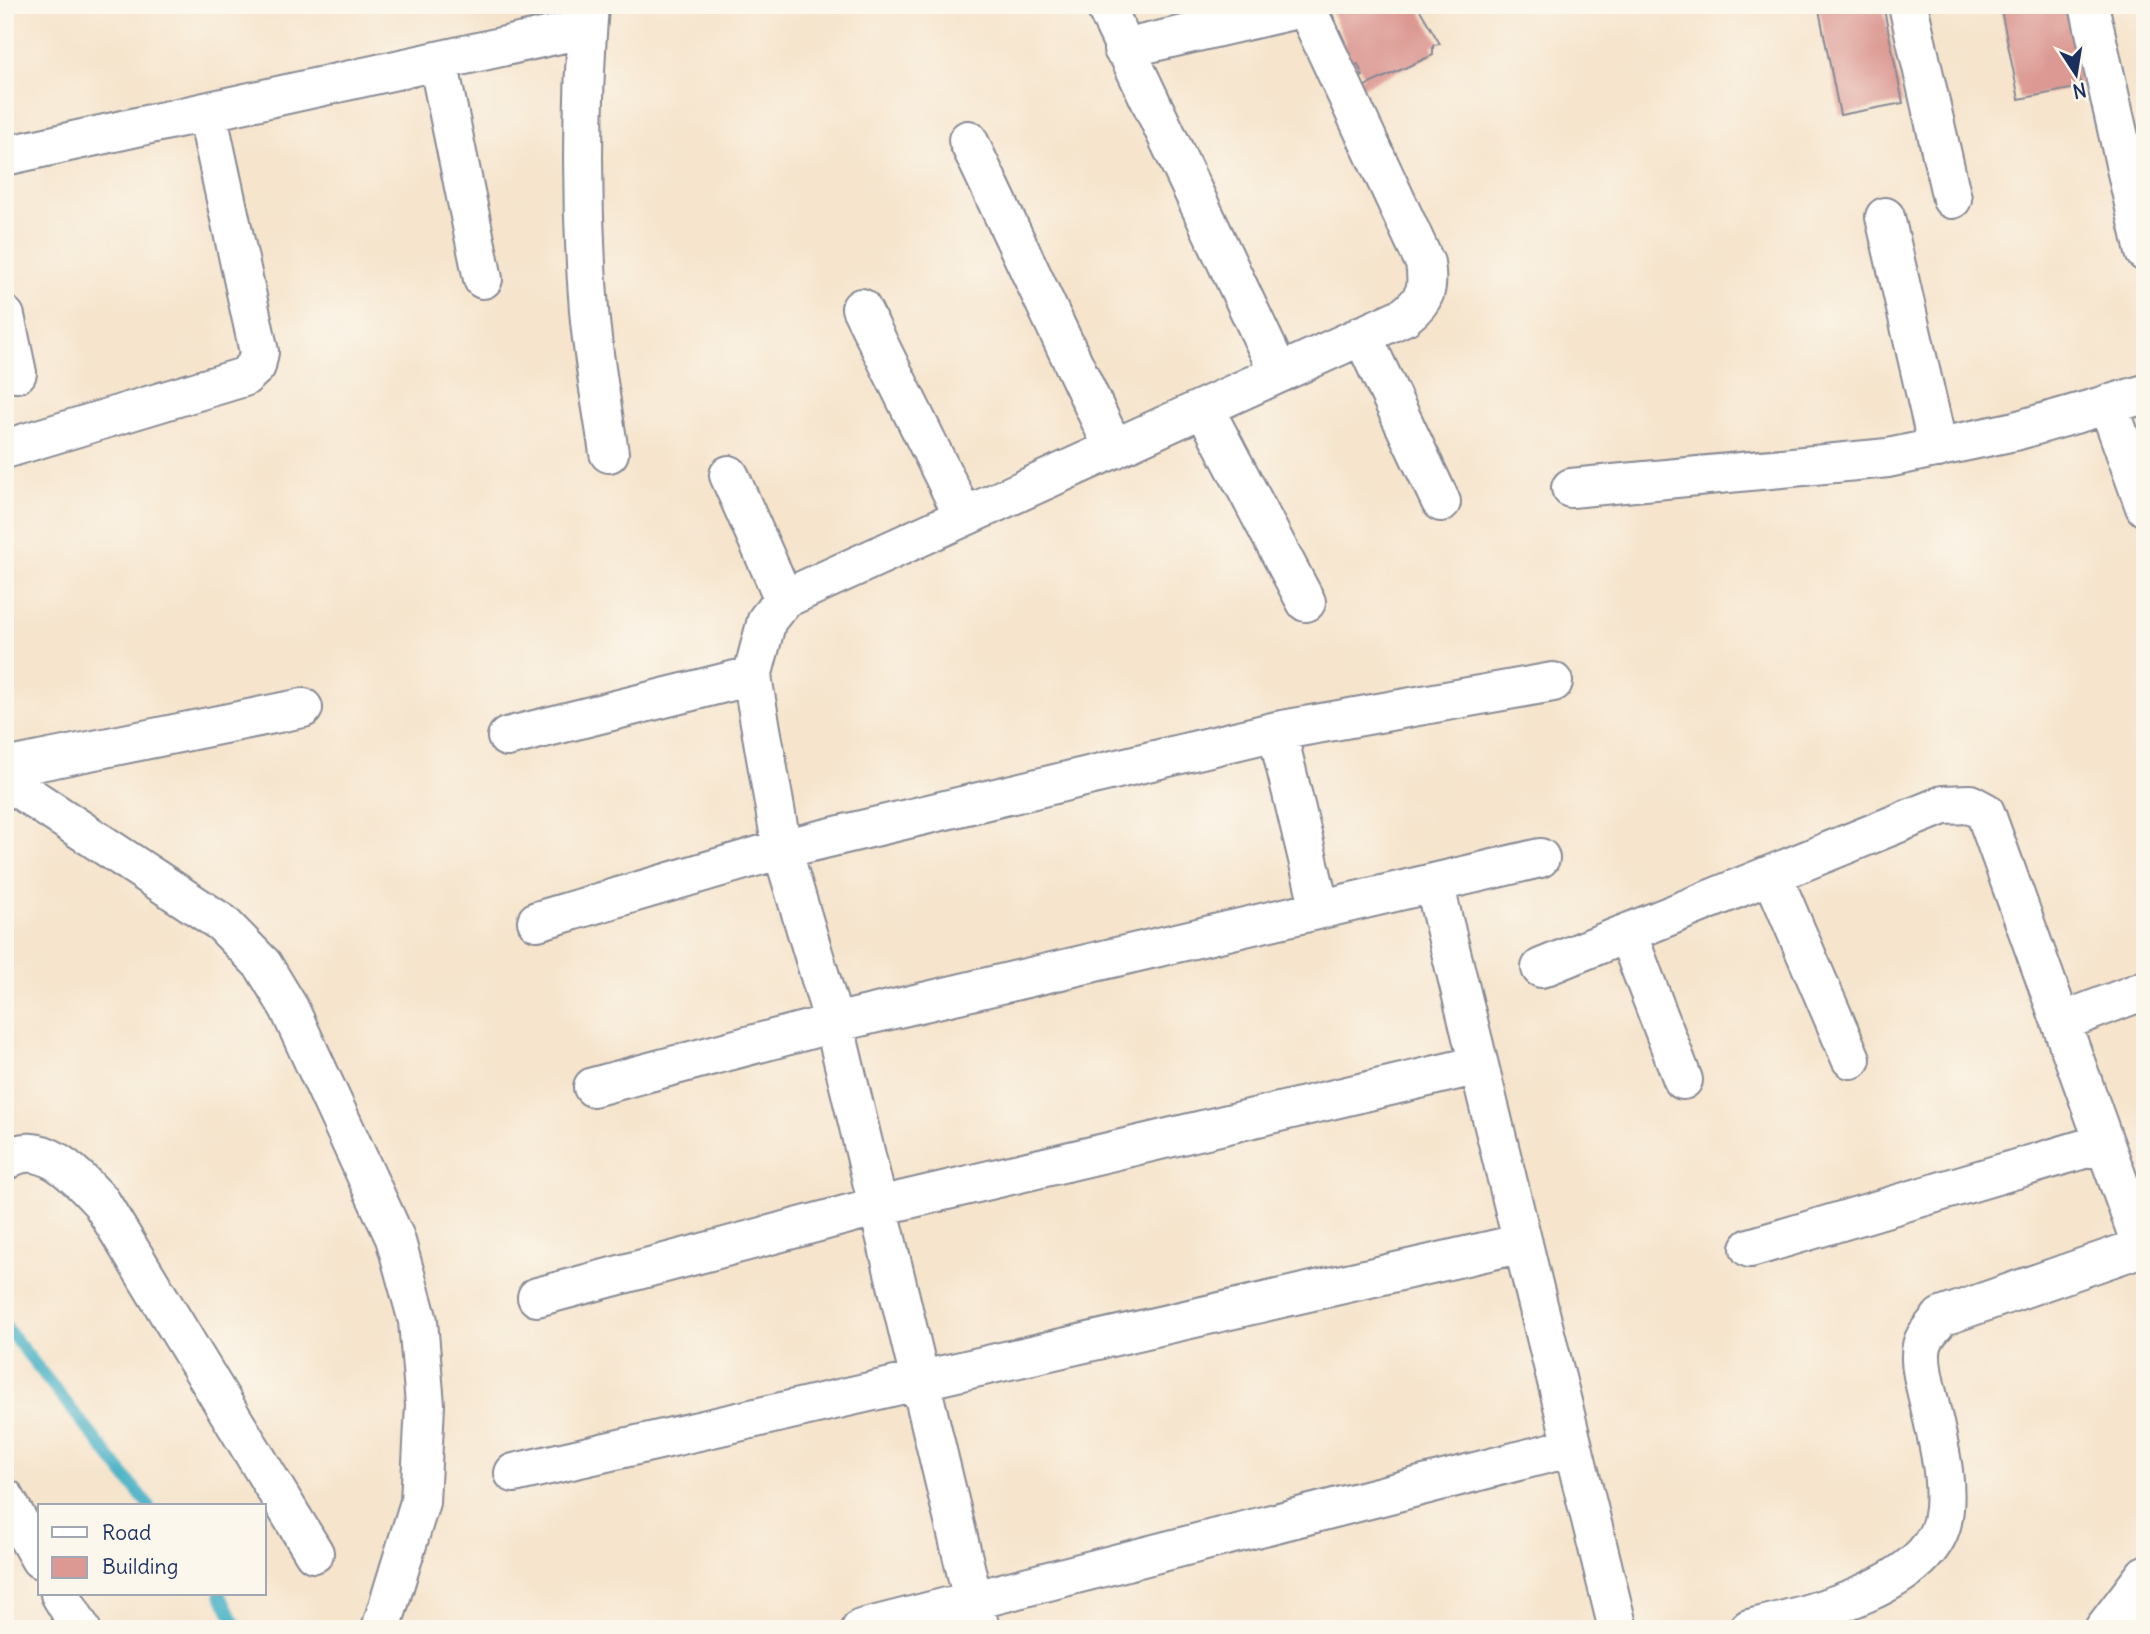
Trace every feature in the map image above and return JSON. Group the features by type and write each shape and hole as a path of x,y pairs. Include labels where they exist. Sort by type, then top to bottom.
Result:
{"street":[{"path":"1105,5 1123,48 1279,373"},
{"path":"1909,5 1952,198"},
{"path":"2089,5 2145,252"},
{"path":"977,1615 834,1023 782,849 752,676 767,620 784,599 1405,316 1423,301 1429,283 1425,263 1306,6 1123,48"},
{"path":"5,156 438,61 588,17 583,103 582,202 589,313 609,453"},
{"path":"438,61 483,279"},
{"path":"5,449 244,377 256,366 259,352 207,112"},
{"path":"968,140 1114,449"},
{"path":"1885,217 1938,448"},
{"path":"861,308 964,517"},
{"path":"5,316 17,373"},
{"path":"1362,335 1441,502"},
{"path":"1571,488 1888,458 2015,431 2145,394"},
{"path":"2108,404 2145,507"},
{"path":"1204,408 1306,602"},
{"path":"729,475 784,599"},
{"path":"507,737 752,676"},
{"path":"537,921 782,849 1277,731 1553,682"},
{"path":"5,768 303,708"},
{"path":"1277,731 1320,909"},
{"path":"5,780 222,923 263,965 289,1008 395,1238 418,1321 425,1405 420,1502 382,1629"},
{"path":"1541,968 1943,805 1970,804 1985,812 2143,1247 1941,1317 1923,1339 1922,1371 1944,1479 1942,1523 1921,1559 1885,1582 1839,1606 1769,1626"},
{"path":"593,1087 834,1023 1540,858"},
{"path":"1772,875 1851,1059"},
{"path":"1434,883 1618,1629"},
{"path":"1627,933 1683,1080"},
{"path":"2061,1022 2145,990"},
{"path":"537,1297 879,1206 1479,1065"},
{"path":"1751,1248 2104,1143"},
{"path":"5,1161 11,1156 38,1154 69,1168 101,1202 314,1553"},
{"path":"514,1474 921,1383 1523,1243"},
{"path":"861,1629 977,1615 1573,1447"},
{"path":"5,1498 38,1556"},
{"path":"2104,1629 2145,1575"},
{"path":"62,1596 81,1629"}],"building":[{"path":"1417,5 1440,44 1433,45 1433,55 1352,92 1351,82 1363,76 1358,64 1344,70 1334,47 1345,42 1329,7"},
{"path":"1818,5 1883,5 1903,103 1840,115"},
{"path":"2000,5 2074,5 2086,64 2076,66 2081,87 2019,99"}],"waterway":[{"path":"5,1326 147,1504"},
{"path":"221,1596 238,1629"}]}
